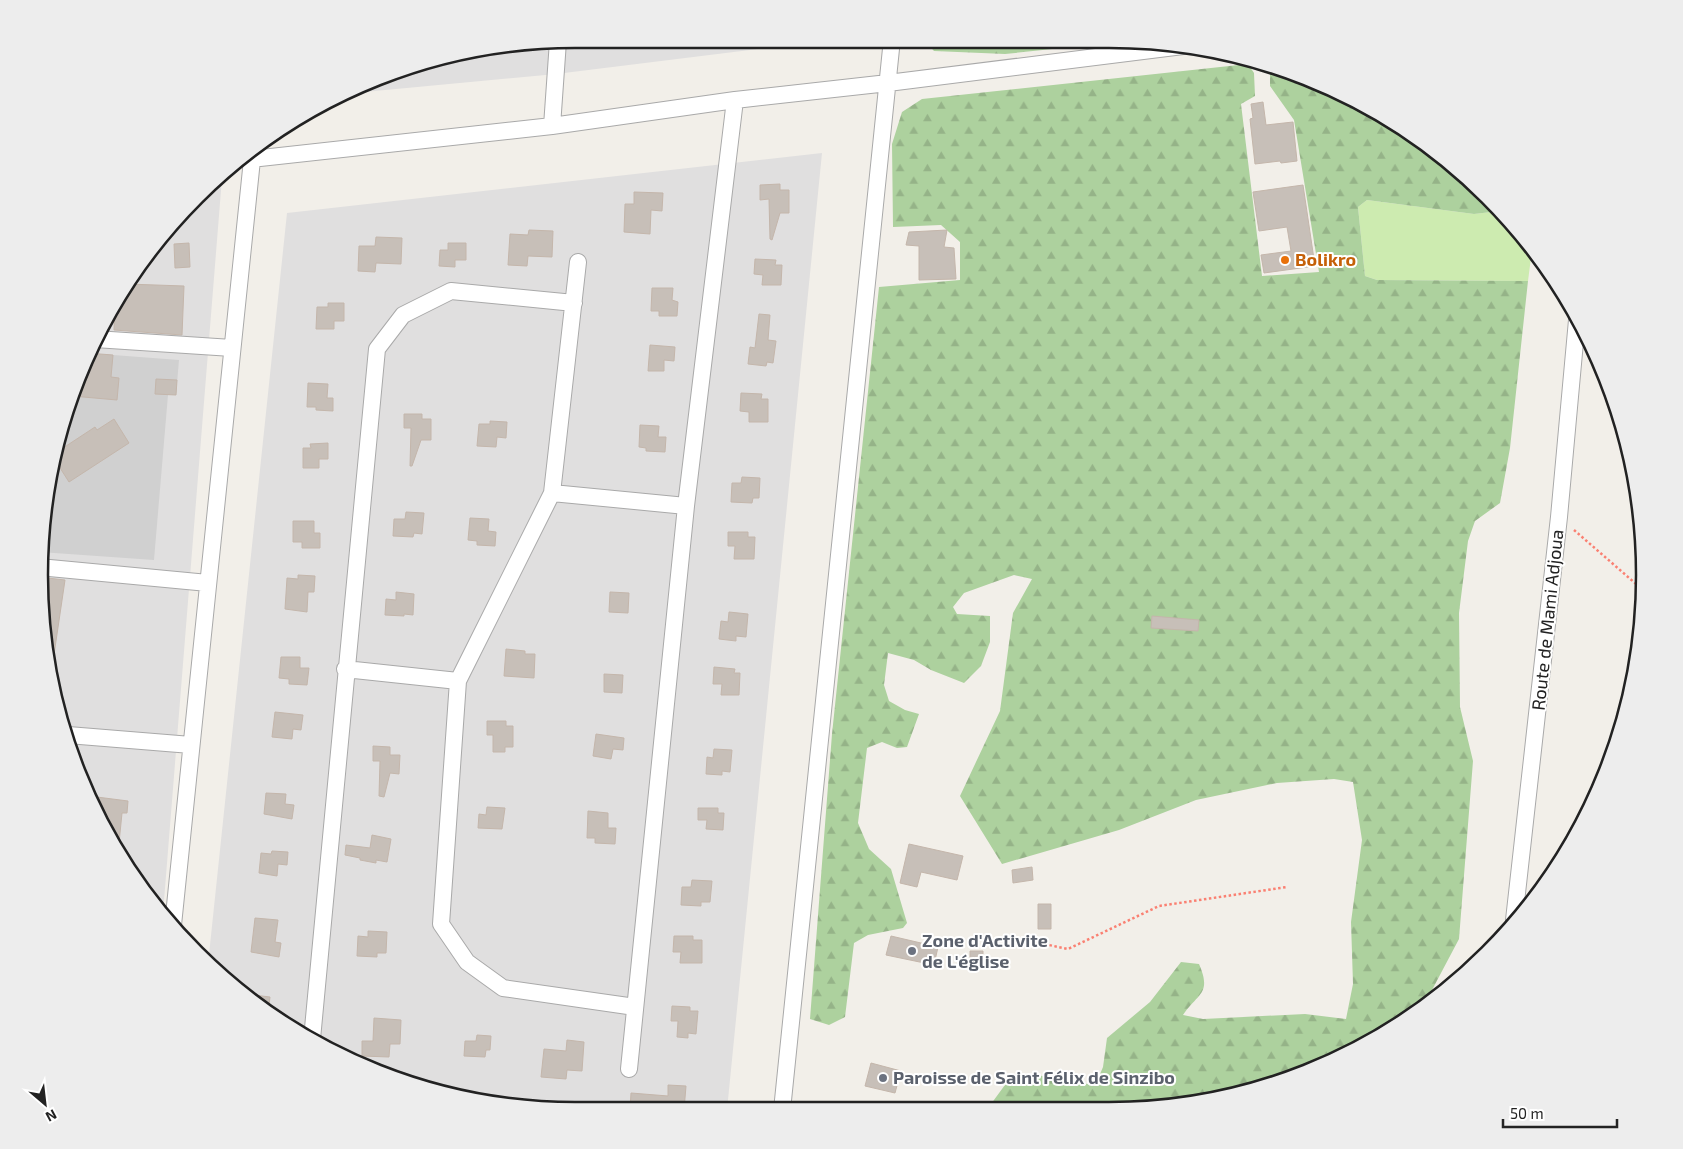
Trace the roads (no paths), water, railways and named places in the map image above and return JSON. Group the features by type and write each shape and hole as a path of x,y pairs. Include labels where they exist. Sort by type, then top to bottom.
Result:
{"street":[{"path":"552,126 557,48"},
{"path":"783,1102 891,48"},
{"path":"256,155 552,126 735,100 1152,50"},
{"path":"629,1069 686,506 735,100"},
{"path":"174,917 252,158"},
{"path":"578,262 552,493 458,681 441,924 467,962 503,988 636,1007"},
{"path":"313,1032 377,349 403,315 451,291 574,303"},
{"name":"Route de Mami Adjoua","path":"1515,910 1559,517 1576,332"},
{"path":"103,340 232,348"},
{"path":"552,493 686,506"},
{"path":"48,568 208,583"},
{"path":"346,669 458,681"},
{"path":"72,735 191,745"}],"place":[{"name":"Bolikro","path":"1285,260"},
{"name":"Zone d'Activite de L'église","path":"912,951"},
{"name":"Paroisse de Saint Félix de Sinzibo","path":"883,1078"}]}
